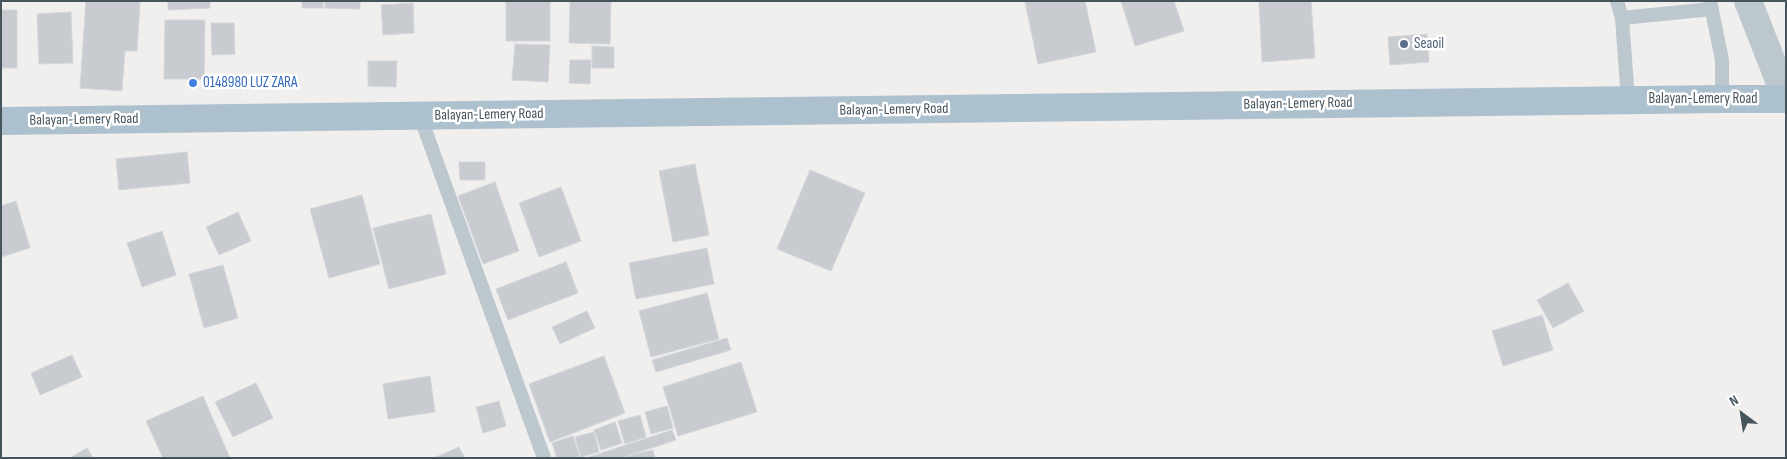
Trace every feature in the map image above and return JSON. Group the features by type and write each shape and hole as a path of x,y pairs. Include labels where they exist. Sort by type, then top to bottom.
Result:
{"main road":[{"name":"Balayan-Lemery Road","path":"1,121 1786,98"}],"street":[{"path":"1748,1 1786,98"}],"lane":[{"path":"1617,1 1622,18 1628,100"},
{"path":"1622,18 1711,5 1722,60 1722,99"},
{"path":"420,116 544,458"}],"building":[{"path":"86,1 140,2 137,51 125,51 122,91 80,88"},
{"path":"168,1 210,1 210,8 168,10"},
{"path":"302,1 323,1 323,8 302,8"},
{"path":"325,1 360,1 360,9 325,8"},
{"path":"506,1 550,1 550,41 506,41"},
{"path":"570,1 611,1 610,44 569,43"},
{"path":"1085,1 1096,52 1038,64 1025,2"},
{"path":"1121,1 1174,1 1184,31 1135,46"},
{"path":"1311,1 1315,58 1262,62 1259,2"},
{"path":"413,3 414,33 383,35 381,5"},
{"path":"1,10 17,10 17,68 1,68"},
{"path":"71,12 73,63 39,64 37,14"},
{"path":"165,20 205,20 204,79 164,79"},
{"path":"211,23 234,23 235,54 212,55"},
{"path":"1427,34 1429,62 1390,65 1388,37"},
{"path":"515,44 550,45 548,82 512,80"},
{"path":"592,46 614,47 614,68 592,68"},
{"path":"570,60 591,60 590,84 569,83"},
{"path":"368,61 397,61 396,87 368,86"},
{"path":"187,152 190,183 119,190 116,159"},
{"path":"459,162 485,162 485,180 460,180"},
{"path":"695,164 709,235 673,242 659,171"},
{"path":"810,170 865,193 831,271 777,249"},
{"path":"495,182 519,251 483,264 458,196"},
{"path":"561,187 581,241 539,257 519,203"},
{"path":"362,195 380,264 329,278 310,209"},
{"path":"16,201 30,248 1,257 1,206"},
{"path":"238,212 251,241 219,255 206,227"},
{"path":"431,214 446,274 389,289 373,228"},
{"path":"162,231 176,275 142,287 127,243"},
{"path":"707,248 714,284 636,299 629,263"},
{"path":"566,262 578,293 508,320 496,289"},
{"path":"223,265 238,318 204,328 189,274"},
{"path":"1568,283 1584,311 1553,328 1537,300"},
{"path":"707,293 719,339 651,357 639,311"},
{"path":"587,311 595,328 560,344 552,327"},
{"path":"1542,315 1553,350 1503,366 1492,331"},
{"path":"727,338 731,350 656,372 652,360"},
{"path":"72,355 82,377 40,395 31,373"},
{"path":"604,356 625,413 550,442 529,384"},
{"path":"741,362 757,412 678,436 663,387"},
{"path":"430,376 435,412 388,419 383,384"},
{"path":"256,383 273,418 233,437 215,402"},
{"path":"203,396 230,458 163,458 146,421"},
{"path":"499,401 506,426 483,433 476,407"},
{"path":"667,406 673,428 651,434 645,412"},
{"path":"640,415 646,437 625,444 618,421"},
{"path":"615,422 622,443 601,450 594,430"},
{"path":"672,430 676,440 621,458 586,458"},
{"path":"594,432 599,452 581,457 575,437"},
{"path":"573,436 580,457 557,458 552,443"},
{"path":"459,447 465,458 434,458"},
{"path":"87,448 93,458 70,458"},
{"path":"653,450 655,458 628,458 628,456"}],"place":[{"name":"Seaoil","path":"1404,44"},
{"name":"0148980 LUZ ZARA","path":"193,83"}]}
